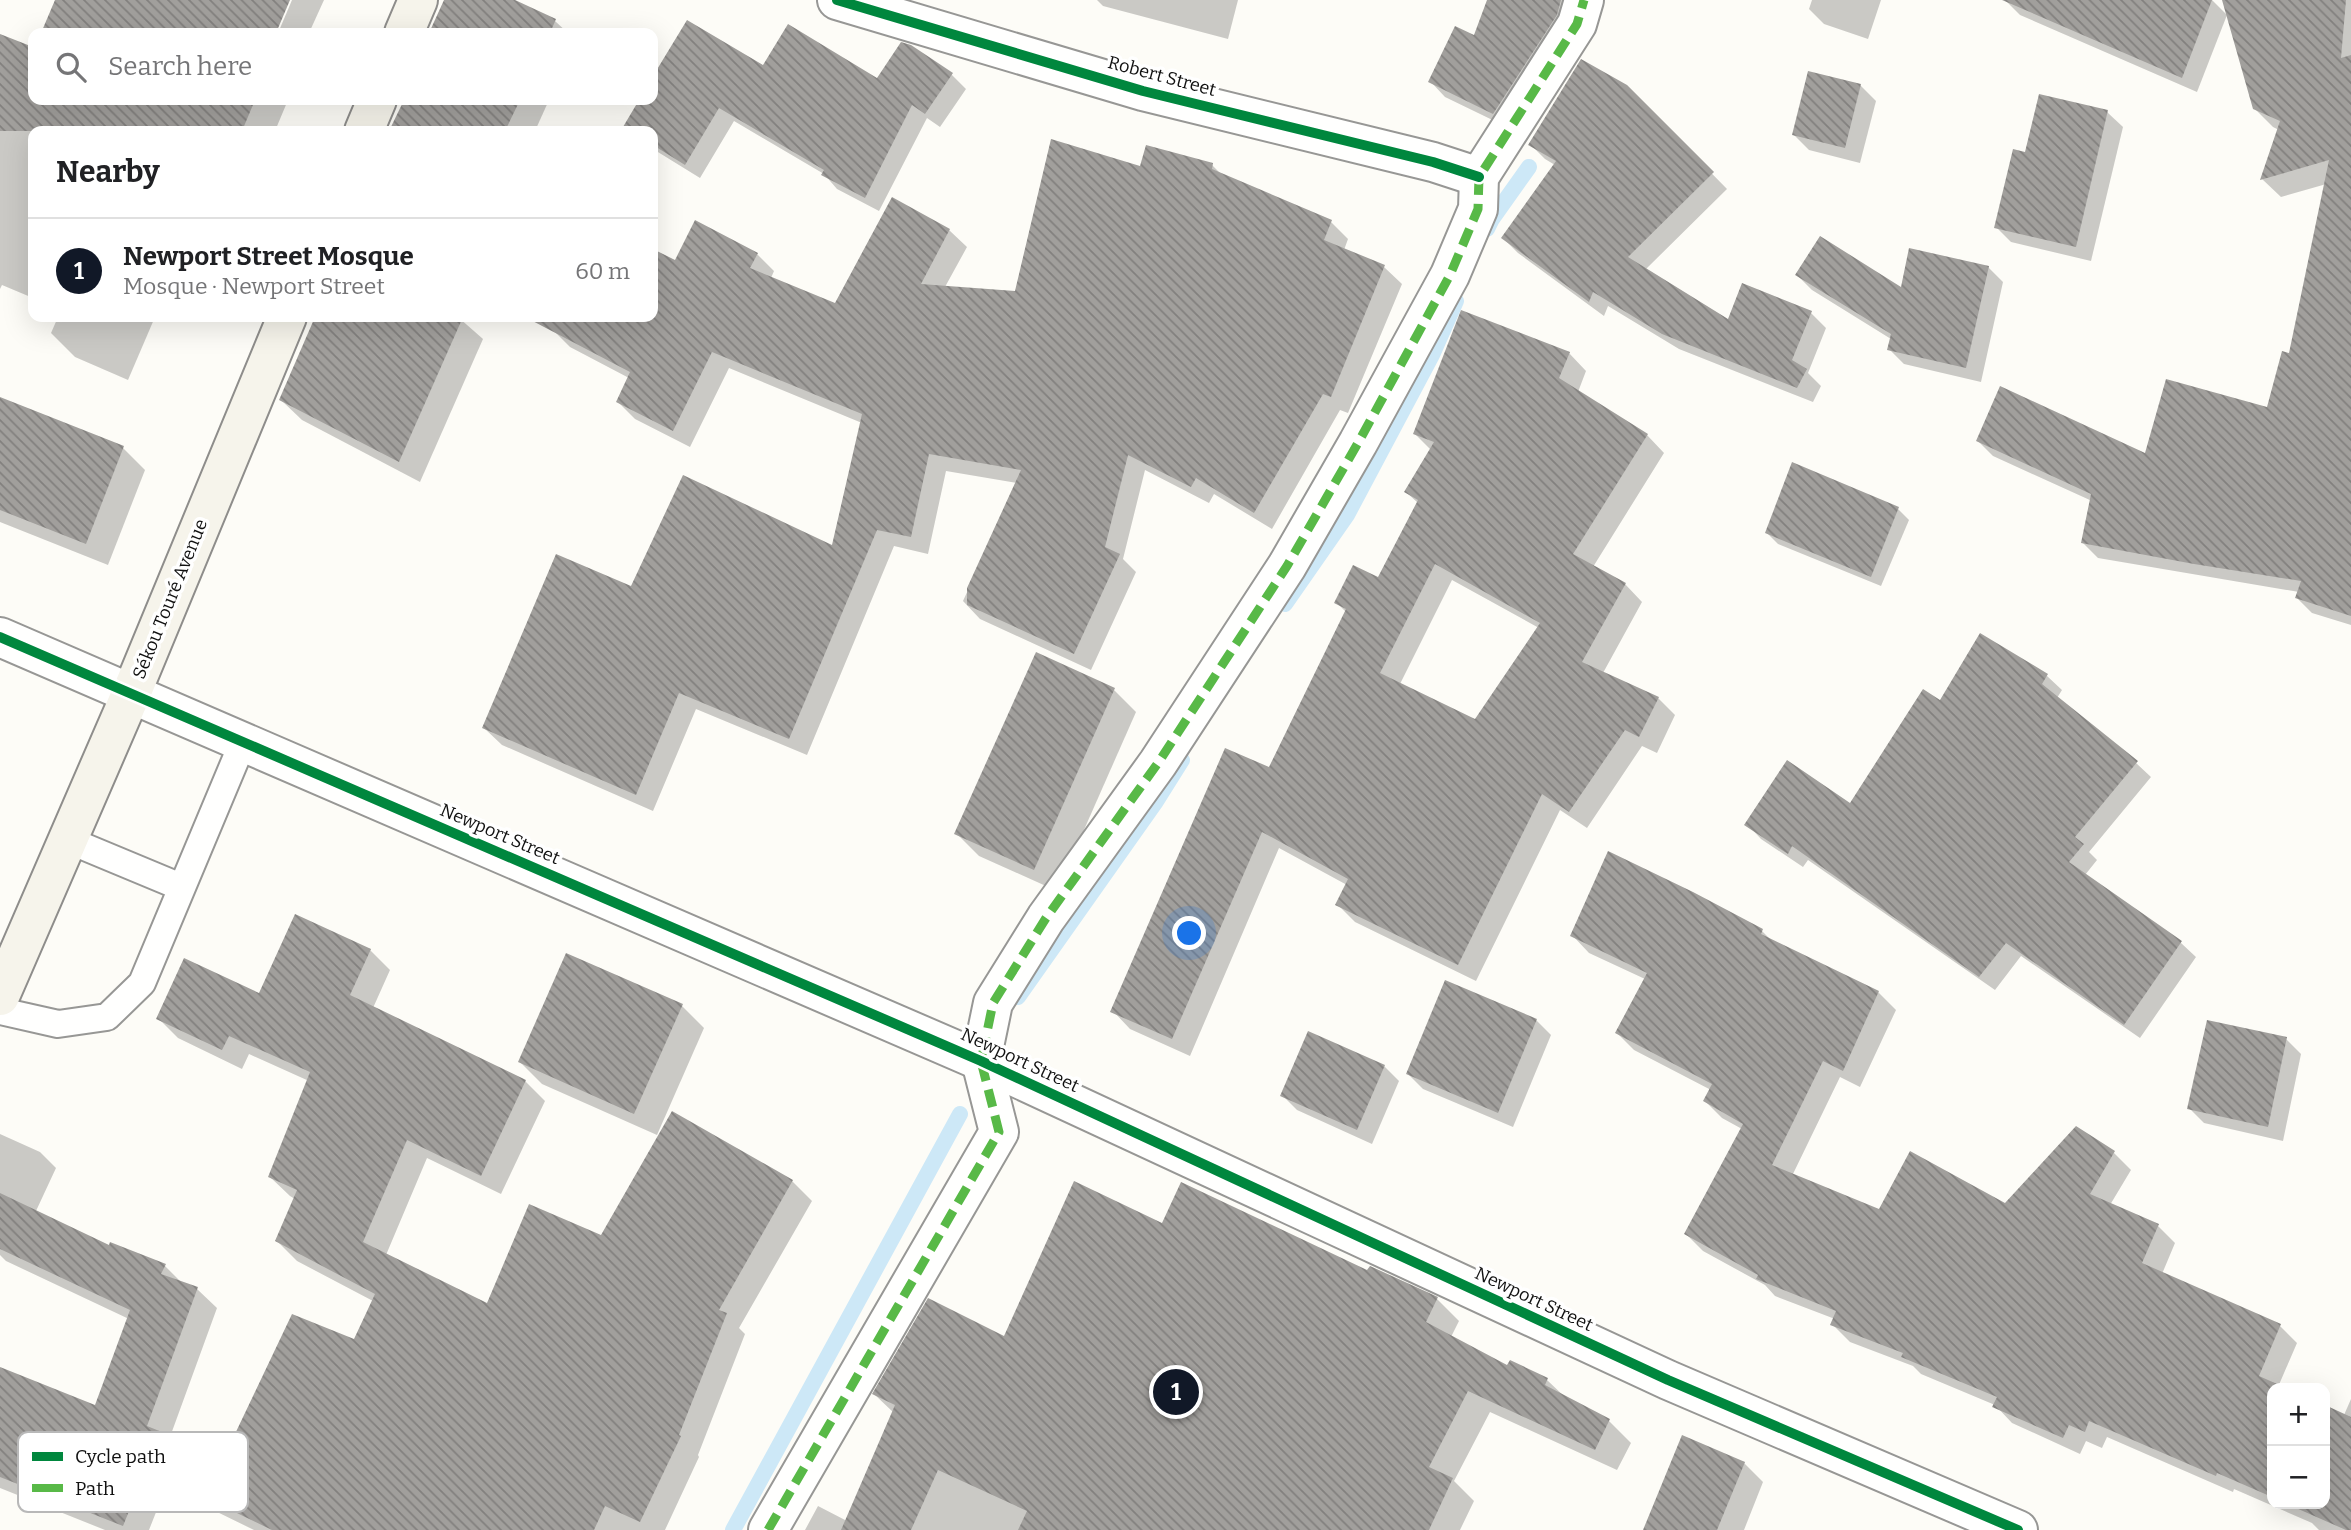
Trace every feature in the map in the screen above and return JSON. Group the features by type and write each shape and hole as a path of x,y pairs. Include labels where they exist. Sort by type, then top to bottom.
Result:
{"main road":[{"path":"406,28 418,0"},
{"path":"366,126 375,105"},
{"name":"Sékou Touré Avenue","path":"0,996 131,694 285,322"}],"street":[{"name":"Robert Street","path":"837,0 1143,91 1433,162 1479,177"},
{"path":"768,1530 999,1132 981,1061 993,1003 1046,918 1166,752 1287,566 1450,275 1478,209 1479,177 1577,24 1584,0"},
{"name":"Newport Street","path":"0,637 981,1061 1668,1380 2018,1530"}],"lane":[{"path":"0,1012 58,1024 107,1017 142,983 243,742"},
{"path":"68,840 181,887"}],"building":[{"path":"55,0 290,0 278,28 43,28"},
{"path":"444,0 515,0 556,19 552,28 431,28"},
{"path":"1487,0 1561,0 1557,15 1493,114 1428,82 1455,26 1474,35"},
{"path":"2002,0 2212,0 2182,78"},
{"path":"2222,0 2346,0 2341,58 2351,55 2351,616 2295,598 2301,581 2081,543 2091,494 1976,441 2000,386 2145,453 2166,379 2267,407 2282,351 2289,353 2329,160 2260,180 2280,121 2253,109"},
{"path":"687,20 763,65 788,24 877,78 901,42 911,45 953,73 925,114 912,105 865,198 821,175 824,170 719,108 685,165 658,148 658,126 624,126 636,105 658,105 658,68"},
{"path":"0,34 28,45 28,105 253,105 244,126 28,126 28,131 0,131"},
{"path":"1581,59 1627,85 1714,172 1628,257 1728,319 1742,283 1812,311 1792,360 1807,369 1797,388 1662,334 1593,292 1589,302 1501,238 1556,161 1528,145"},
{"path":"1808,71 1861,84 1845,148 1792,135"},
{"path":"2039,94 2108,110 2076,247 1994,228 2013,149 2025,152"},
{"path":"402,105 518,105 507,126 391,126"},
{"path":"1051,139 1140,166 1146,145 1213,163 1212,169 1332,220 1324,240 1385,265 1331,397 1323,394 1254,513 1196,478 1191,487 1128,455 1105,547 1120,554 1074,654 967,605 967,588 1021,470 929,454 911,537 877,530 789,739 679,693 636,795 482,728 556,554 631,586 683,475 832,545 862,414 712,352 673,431 616,402 630,372 535,322 658,322 658,252 675,260 695,220 758,253 750,268 835,303 892,197 950,229 921,284 1015,291"},
{"path":"1820,236 1901,287 1909,248 1989,266 1966,368 1887,350 1891,334 1795,275"},
{"path":"1461,310 1570,352 1559,378 1648,434 1573,554 1626,583 1582,662 1659,697 1639,737 1625,730 1569,812 1542,794 1458,965 1335,905 1348,879 1262,832 1172,1039 1110,1012 1225,748 1269,767 1346,609 1334,603 1353,565 1378,577 1418,500 1404,492 1434,442 1413,434","holes":["1435,564 1540,623 1475,719 1380,673"]},
{"path":"313,322 461,322 399,462 279,400"},
{"path":"0,397 124,446 86,544 0,510"},
{"path":"1792,462 1899,507 1871,577 1765,533"},
{"path":"1980,633 2048,674 2042,684 2138,761 2075,837 2084,844 2069,862 2182,941 2124,1025 2006,943 1979,977 1792,846 1788,854 1744,825 1787,760 1850,803 1923,689 1940,700"},
{"path":"1036,652 1115,688 1034,870 954,834"},
{"path":"1608,851 1763,929 1761,934 1879,991 1843,1071 1823,1061 1772,1165 1879,1209 1910,1151 2005,1203 2076,1126 2115,1151 2090,1194 2159,1224 2142,1263 2281,1324 2259,1376 2275,1383 2267,1383 2267,1495 2217,1473 2216,1476 2089,1421 2085,1432 2069,1425 2063,1438 1992,1407 1997,1397 1901,1357 1903,1353 1830,1325 1836,1311 1756,1279 1758,1275 1684,1234 1743,1124 1703,1101 1712,1084 1615,1033 1647,973 1570,936"},
{"path":"295,914 371,949 350,995 526,1080 481,1176 407,1140 363,1242 487,1303 529,1204 601,1235 672,1111 793,1180 719,1310 727,1313 679,1435 681,1436 640,1522 605,1506 594,1530 272,1530 235,1512 248,1512 248,1432 236,1432 292,1314 354,1339 375,1294 275,1241 297,1190 268,1177 310,1072 229,1036 222,1050 156,1019 184,958 259,993"},
{"path":"566,953 683,1004 634,1114 518,1062"},
{"path":"1445,980 1537,1019 1498,1113 1406,1074"},
{"path":"2207,1020 2287,1037 2268,1127 2187,1109"},
{"path":"1308,1031 1385,1065 1357,1130 1280,1096"},
{"path":"1074,1181 1162,1223 1181,1182 1367,1270 1370,1266 1438,1297 1426,1322 1507,1365 1510,1360 1548,1378 1545,1385 1610,1419 1595,1450 1468,1391 1429,1467 1453,1478 1429,1530 1018,1530 1027,1511 938,1470 911,1530 841,1530 895,1405 872,1394 928,1298 1004,1336"},
{"path":"0,1193 109,1245 110,1242 166,1264 161,1274 198,1287 147,1426 162,1432 18,1432 18,1484 0,1477 0,1367 95,1405 130,1310 0,1249"},
{"path":"2330,1407 2351,1417 2351,1530 2298,1509 2330,1509"},
{"path":"1682,1435 1745,1462 1717,1530 1643,1530"},
{"path":"88,1512 129,1512 123,1526"}],"waterway":[{"path":"1487,229 1529,167"},
{"path":"1285,604 1347,515 1432,355 1456,301"},
{"path":"1018,997 1155,803 1182,760"},
{"path":"733,1530 960,1114"}],"marked path":[{"path":"768,1530 999,1132 981,1061 993,1003 1046,918 1158,763 1287,566 1450,275 1478,209 1479,177 1577,24 1584,0"}],"cycle path":[{"path":"837,0 1143,91 1433,162 1479,177"},
{"path":"0,637 981,1061 1668,1380 2018,1530"}],"place":[{"name":"Newport Street Mosque","path":"1176,1392"}]}
